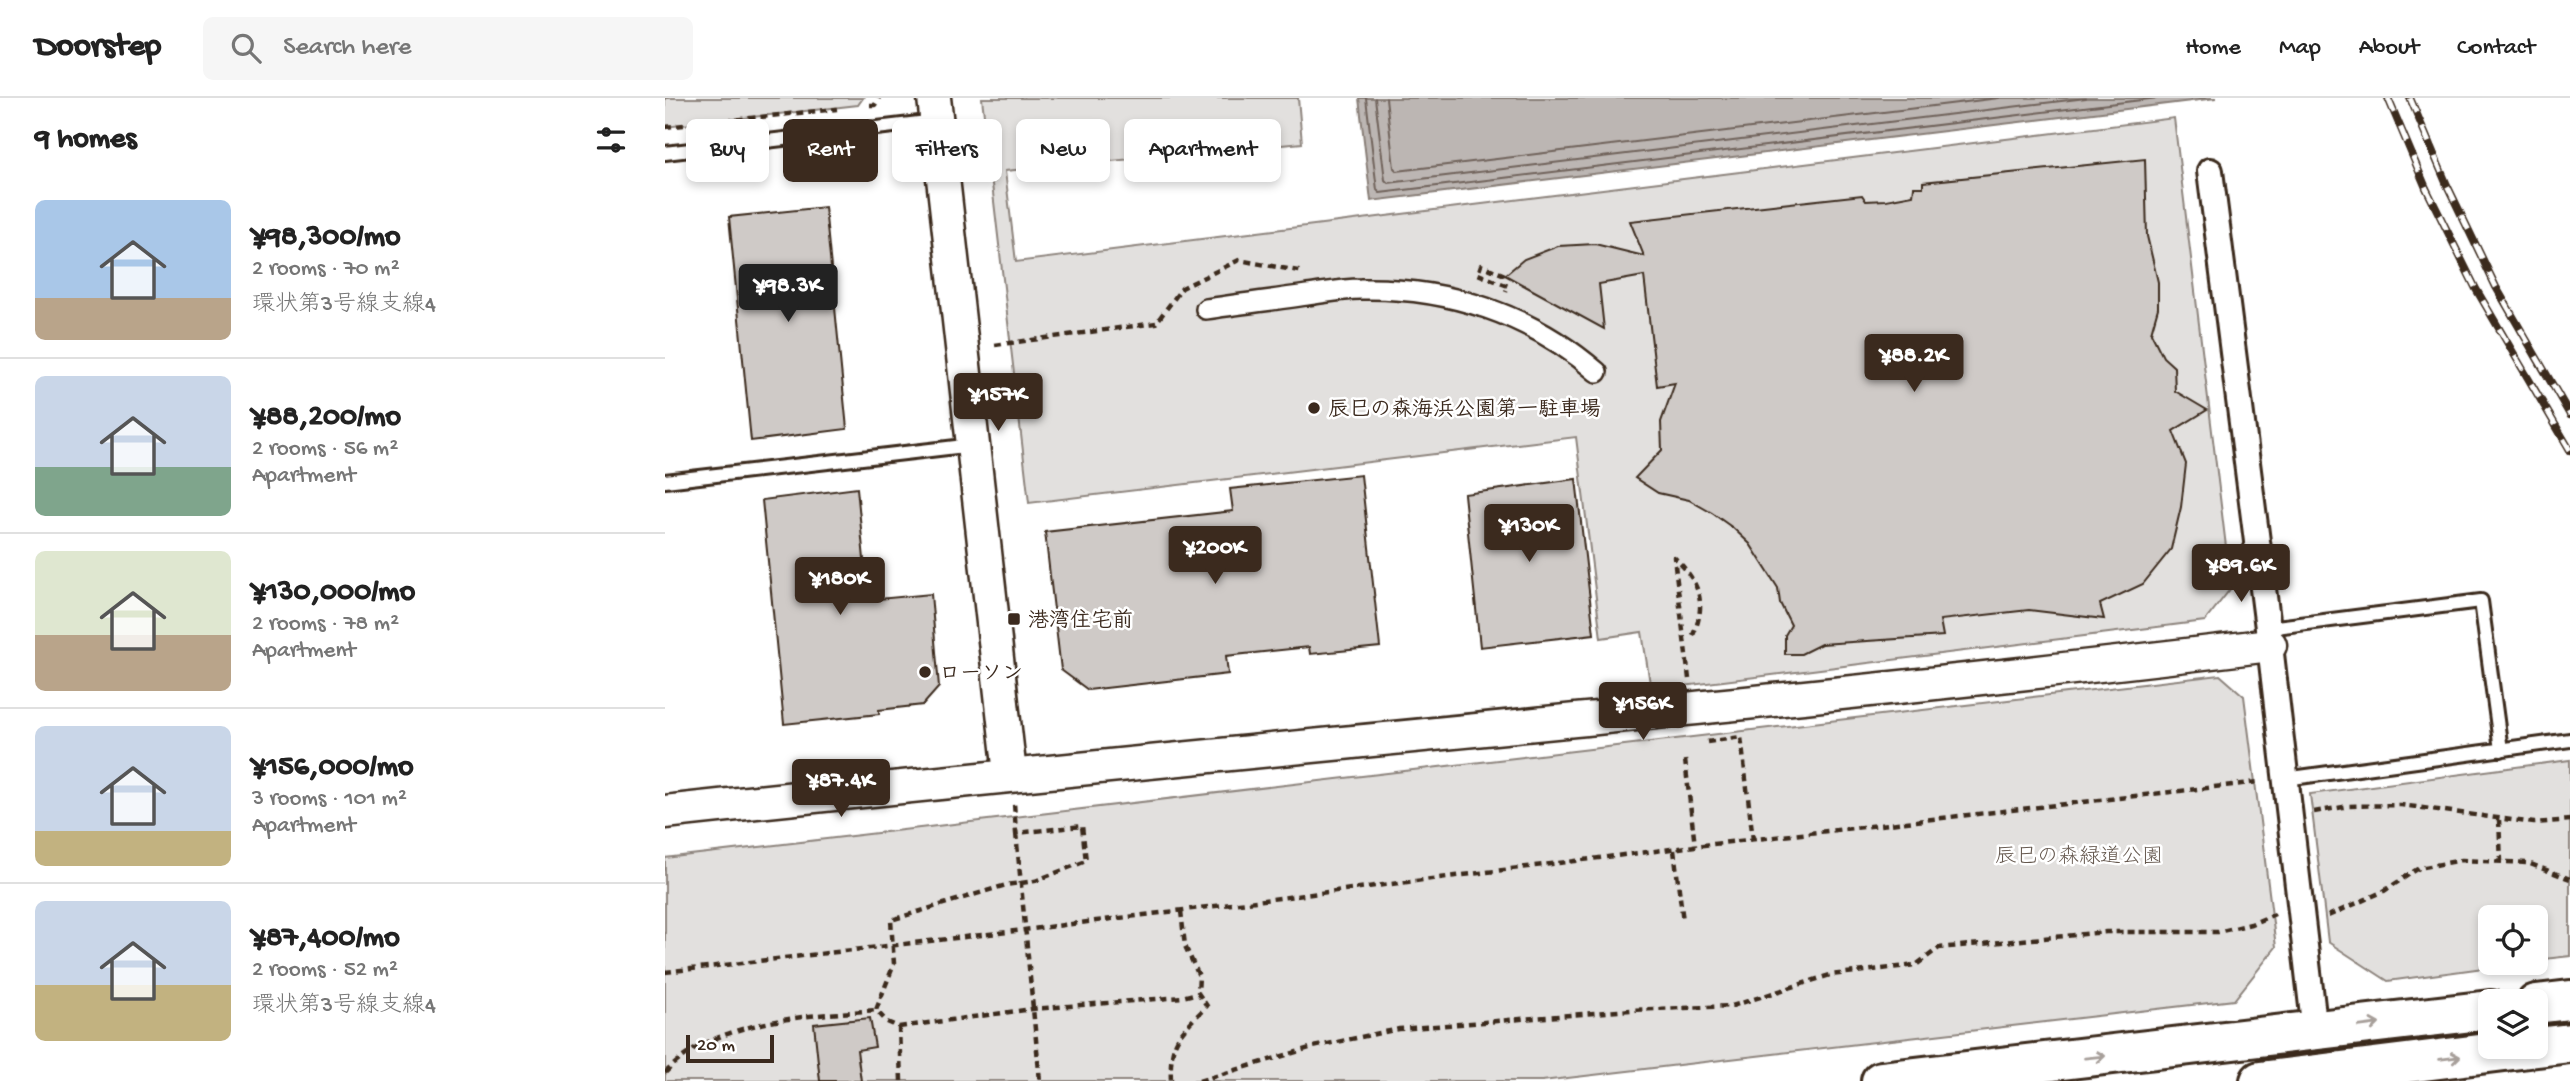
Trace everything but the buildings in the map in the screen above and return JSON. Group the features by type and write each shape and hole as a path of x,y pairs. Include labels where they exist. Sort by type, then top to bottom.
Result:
{"highway":[{"path":"2548,1003 2570,1000"},
{"path":"1881,1081 2478,1012"},
{"path":"2260,1081 2570,1043"}],"street":[{"path":"935,109 1012,788"},
{"path":"2210,171 2269,636 2315,1032"},
{"path":"1206,309 1359,289 1431,292 1537,328 1572,350 1597,372"},
{"path":"665,812 1012,788 1648,715 2269,636"}],"lane":[{"path":"665,153 935,109"},
{"path":"665,481 973,445"},
{"path":"2269,636 2481,601 2501,750"},
{"path":"2285,779 2570,740"}],"path":[{"path":"862,106 875,105 879,98"},
{"path":"665,127 848,108"},
{"path":"1505,275 1482,265 1478,274 1508,286 1505,295"},
{"path":"1691,690 1674,556 1693,576 1700,599 1699,621 1693,635"},
{"path":"1707,742 1741,737 1753,839"},
{"path":"1685,760 1695,846"},
{"path":"665,972 1753,839 2285,779"},
{"path":"1012,788 1040,1081"},
{"path":"2306,813 2349,806 2401,804 2449,809 2499,820 2534,823 2570,820"},
{"path":"2499,820 2501,861"},
{"path":"876,1010 894,964 891,920 1006,885 1035,881 1086,861 1082,826 1016,833"},
{"path":"1674,850 1683,921"},
{"path":"2318,920 2383,891 2419,868 2462,860 2528,863 2570,879"},
{"path":"1171,1081 1177,1035 1207,1006 1198,993 1199,976 1185,946 1181,911"},
{"path":"1199,1081 1313,1047 1399,1029 1631,1010 1732,1006 1830,975 1916,964 1939,948 2106,932 2218,932 2278,914"},
{"path":"876,1010 881,1017 899,1027 1032,1009 1182,997 1198,993"},
{"path":"665,1073 688,1054 756,1025 785,1017 876,1010"},
{"path":"893,1081 900,1078 902,1047 899,1027"}],"green space":[{"path":"665,98 863,98 858,105 735,119 686,119 686,125 665,127"},
{"path":"982,98 1298,98 1302,143 1281,145 1281,119 1124,119 1124,160 1110,161 1110,119 1016,119 1016,170 1005,171 1016,262 2174,118 2231,588 2205,621 1651,690 1642,632 1601,638 1576,437 1029,503 992,182 1002,182 1002,119 984,119"},
{"name":"辰巳の森緑道公園","path":"2220,675 2244,696 2276,947 2234,1000 1542,1081 665,1081 665,858"},
{"path":"2570,760 2570,956 2548,959 2548,905 2478,905 2478,969 2388,981 2328,942 2310,794"}],"water":[{"path":"1359,98 2216,98 1371,201"}],"railway":[{"path":"2388,98 2426,188 2476,289 2570,450"},
{"path":"2410,98 2447,185 2496,287 2570,415"}],"place":[{"name":"辰巳の森海浜公園第一駐車場","path":"1314,408"},
{"name":"港湾住宅前","path":"1014,619"},
{"name":"ローソン","path":"925,672"}]}
